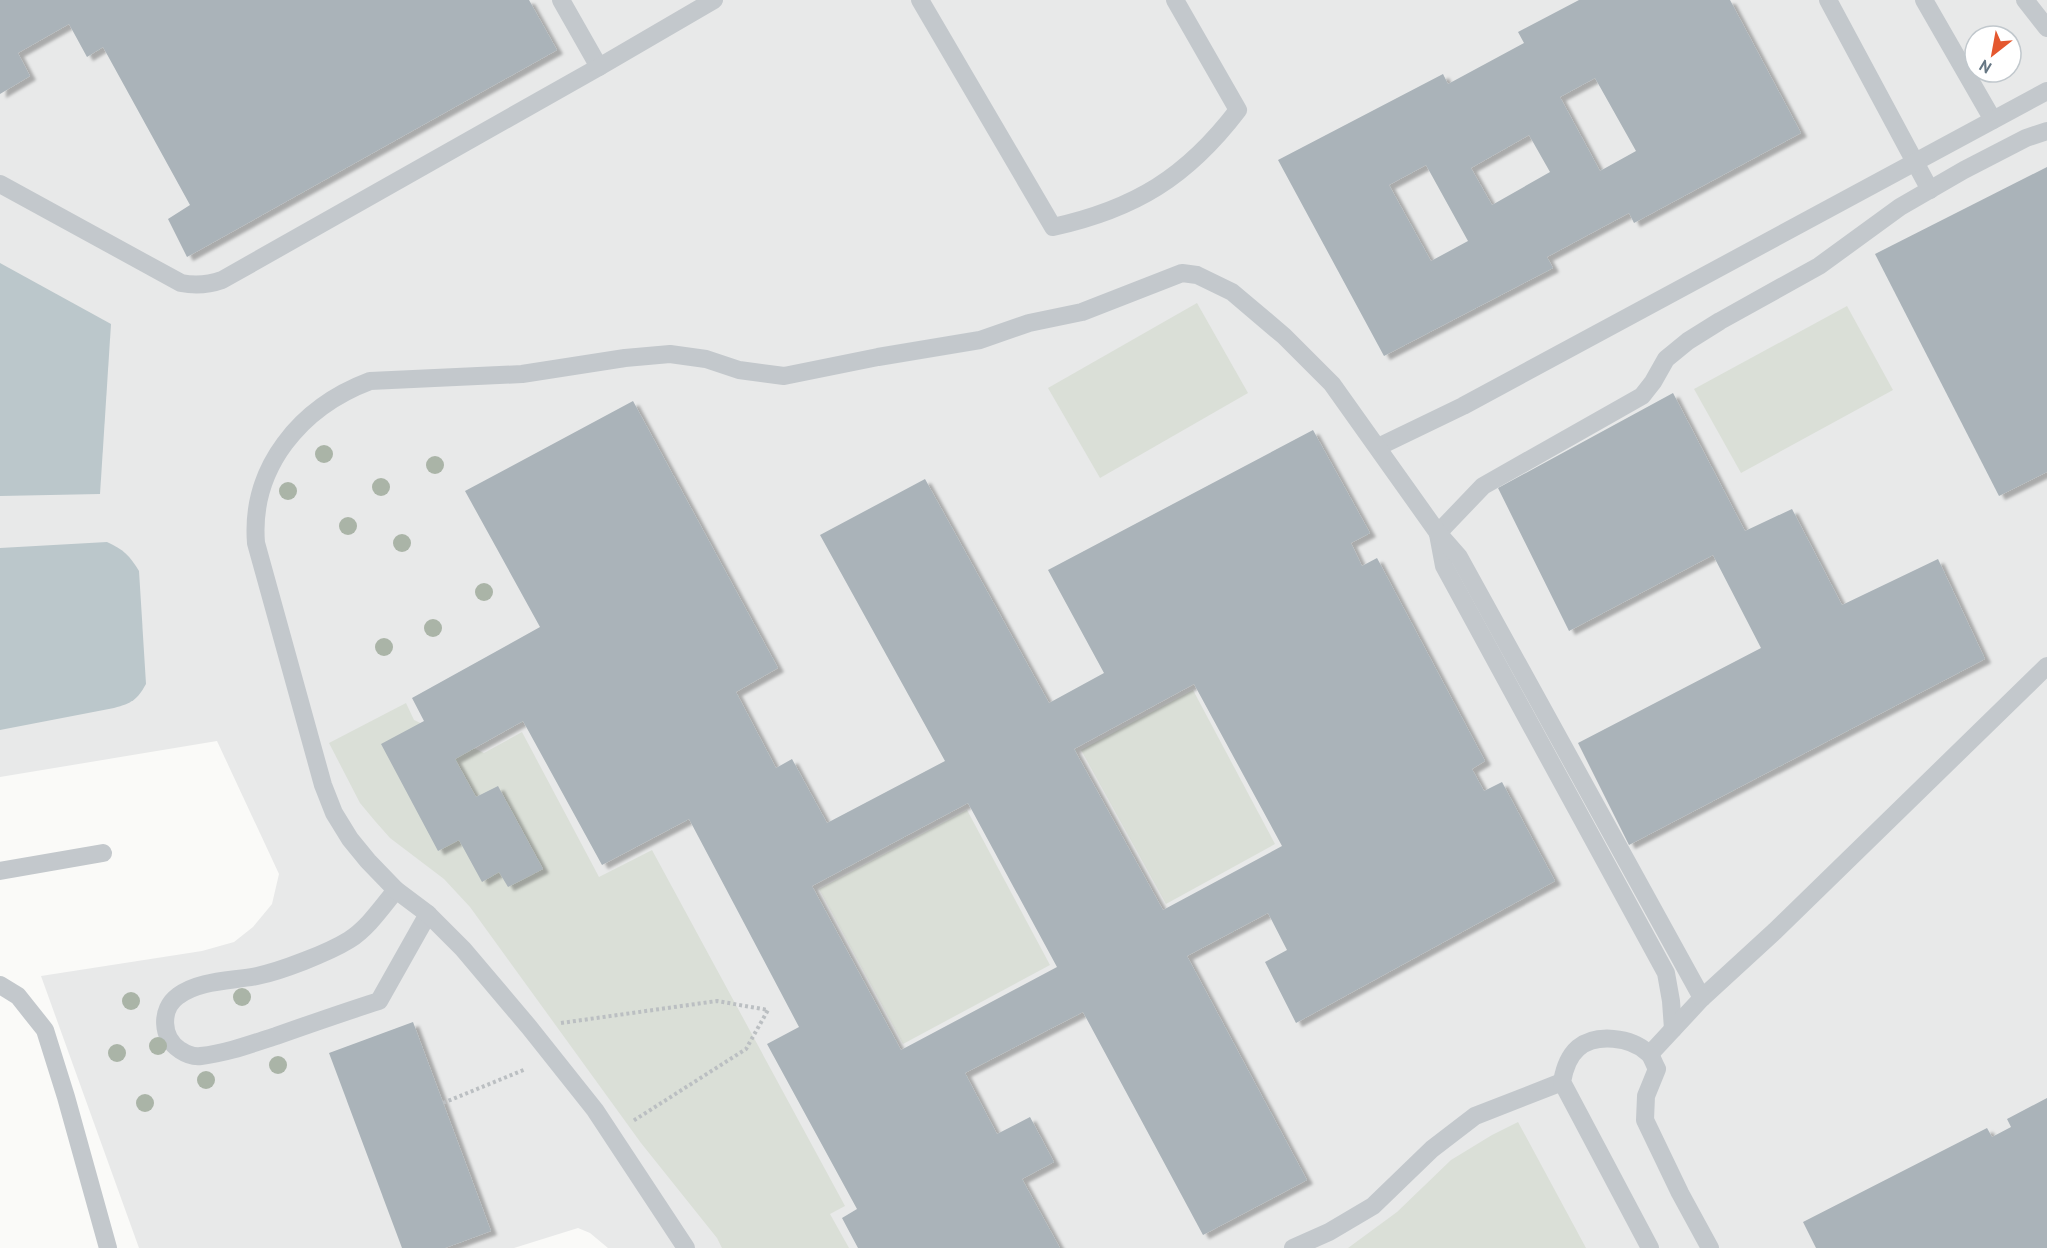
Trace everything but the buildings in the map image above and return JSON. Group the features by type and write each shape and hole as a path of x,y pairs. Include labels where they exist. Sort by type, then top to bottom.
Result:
{"lane":[{"path":"561,0 599,67"},
{"path":"0,184 181,283 193,286 208,285 222,280 714,0"},
{"path":"920,0 1053,227 1085,220 1145,195 1173,177 1197,157 1219,135 1238,110 1175,0"},
{"path":"1828,0 1930,190"},
{"path":"1924,0 1993,120"},
{"path":"2025,0 2047,28"},
{"path":"1378,447 1463,406 2047,91"},
{"path":"1438,533 1483,486 1642,396 1666,359 1688,341 1819,266 1900,207 2026,138 2047,131"},
{"path":"686,1248 612,1134 529,1027 464,950 428,914 396,890 350,839 334,813 323,785 255,536 261,490 268,470 282,447 298,427 317,410 352,387 370,381 522,374 625,358 670,354 706,359 739,370 784,375 980,340 1029,323 1082,312 1182,273 1197,275 1232,292 1284,336 1332,384 1438,533 1459,557 1702,998"},
{"path":"1438,533 1444,566 1666,973 1673,1029"},
{"path":"1650,1054 1702,998 1775,931 2047,666"},
{"path":"0,871 103,853"},
{"path":"396,890 350,940 285,968 258,976 202,985 177,996 170,1004 166,1015 165,1027 169,1038 176,1048 187,1054 200,1056 228,1051 379,1001 428,914"},
{"path":"0,985 18,996 45,1030 108,1248"},
{"path":"1650,1248 1562,1082 1565,1069 1576,1049 1590,1041 1617,1039 1635,1044 1650,1054 1657,1069 1646,1096 1646,1120 1680,1193 1710,1248"},
{"path":"1293,1248 1329,1232 1373,1206 1432,1149 1475,1116 1562,1082"}],"path":[{"path":"529,1027 717,1001 768,1010 746,1049 612,1134"},
{"path":"443,1103 553,1058"}],"shaded area":[{"path":"0,0 2047,0 2047,1248 608,1248 590,1233 578,1228 514,1248 139,1248 41,976 202,951 234,942 253,927 272,904 279,874 217,741 0,777"},
{"path":"0,263 111,324 100,494 0,496"},
{"path":"1197,303 1248,393 1100,478 1048,388"},
{"path":"1847,306 1893,390 1741,473 1694,389"},
{"path":"107,542 126,553 139,571 146,684 137,697 114,708 0,730 0,548"},
{"path":"1193,690 1275,844 1166,904 1081,750"},
{"path":"406,703 414,720 484,753 522,732 599,877 652,850 845,1206 830,1214 849,1248 722,1248 717,1238 641,1143 470,907 444,879 390,838 360,803 329,743"},
{"path":"967,810 1050,965 903,1044 819,889"},
{"path":"1518,1122 1586,1248 1348,1248 1397,1212 1451,1160"}]}
